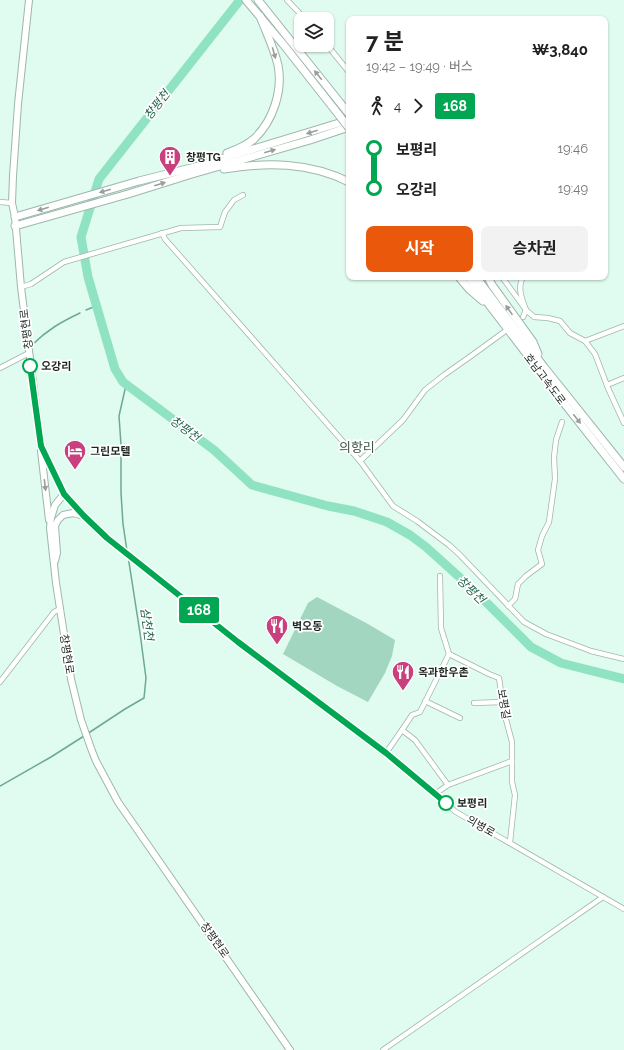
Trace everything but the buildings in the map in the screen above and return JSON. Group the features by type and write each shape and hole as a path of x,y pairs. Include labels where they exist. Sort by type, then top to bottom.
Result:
{"highway":[{"path":"246,0 346,124"},
{"path":"258,0 346,110"},
{"path":"192,171 240,148 253,139 262,130 276,103 279,88 278,66 260,16"},
{"path":"16,226 128,194 192,171 346,121"},
{"path":"15,217 139,181 192,171 346,129"},
{"path":"192,171 268,164 291,165 317,170 346,180"},
{"path":"462,280 469,289 493,309"},
{"name":"호남고속도로","path":"470,280 559,397 624,479"},
{"name":"호남고속도로","path":"478,280 544,367 624,467"},
{"path":"490,280 533,342 544,367"}],"main road":[{"name":"창평현로","path":"30,0 18,104 12,203 15,217 21,288 41,446 64,494 55,505 50,528 54,567 71,679 81,720 96,761 118,802 290,1050"},
{"path":"41,446 50,528"},
{"path":"54,567 57,553 55,526 58,520 64,515 73,513 84,516"}],"street":[{"path":"287,0 298,12"},
{"path":"332,52 346,68"},
{"path":"21,288 31,284 64,262 181,228 220,227 226,212 234,200 243,195"},
{"path":"0,202 12,203"},
{"path":"162,233 165,239 360,461 393,506 417,521 459,554 524,622 546,634 591,651 624,659"},
{"path":"504,280 526,310 534,317 548,318 560,322 570,333 585,341 595,354 607,385 623,416 624,423"},
{"path":"522,280 520,288 526,310 523,317"},
{"path":"585,341 624,326"},
{"path":"360,461 403,420 425,390 504,332"},
{"path":"0,368 29,353"},
{"path":"607,385 624,378"},
{"path":"508,606 515,599 518,584 542,564 538,550 542,536 549,522 554,479 556,440 562,422"},
{"path":"64,494 84,516"},
{"name":"의병로","path":"84,516 107,538 238,642 386,753 460,814 624,909"},
{"path":"386,753 412,715 420,712 449,654 441,628 440,576"},
{"path":"0,682 54,612 60,609"},
{"name":"보평길","path":"449,654 499,678 504,712 512,742 512,782 515,796 510,842"},
{"path":"425,701 460,718"},
{"path":"474,703 503,702"},
{"path":"402,730 416,740 448,785"},
{"path":"435,794 448,785 512,761"},
{"path":"382,1050 603,897"}],"green space":[{"path":"317,597 395,640 392,656 385,673 368,702 337,686 283,654 308,603"}],"waterway":[{"name":"창평천","path":"240,0 99,179 81,237 88,277 115,369 123,382 214,450 252,485 328,506 354,511 387,522 410,535 426,547 477,593 531,647 561,663 624,679"},
{"path":"86,310 96,306"},
{"path":"32,345 54,327 80,313"},
{"name":"삼천천","path":"126,385 119,416 121,445 121,493 123,524 127,551"},
{"name":"삼천천","path":"87,734 144,698 146,678 128,556"},
{"name":"삼천천","path":"0,786 84,736"}],"bus line":[{"name":"168","path":"30,366 41,446 64,494 84,516 107,538 143,565 238,642 386,753 446,803"}],"place":[{"name":"창평TG","path":"170,176"},
{"name":"오강리","path":"30,366"},
{"name":"그린모텔","path":"75,470"},
{"name":"벽오동","path":"277,646"},
{"name":"옥과한우촌","path":"403,692"},
{"name":"보평리","path":"446,803"}],"district":[{"name":"의항리","path":"357,447"}]}
